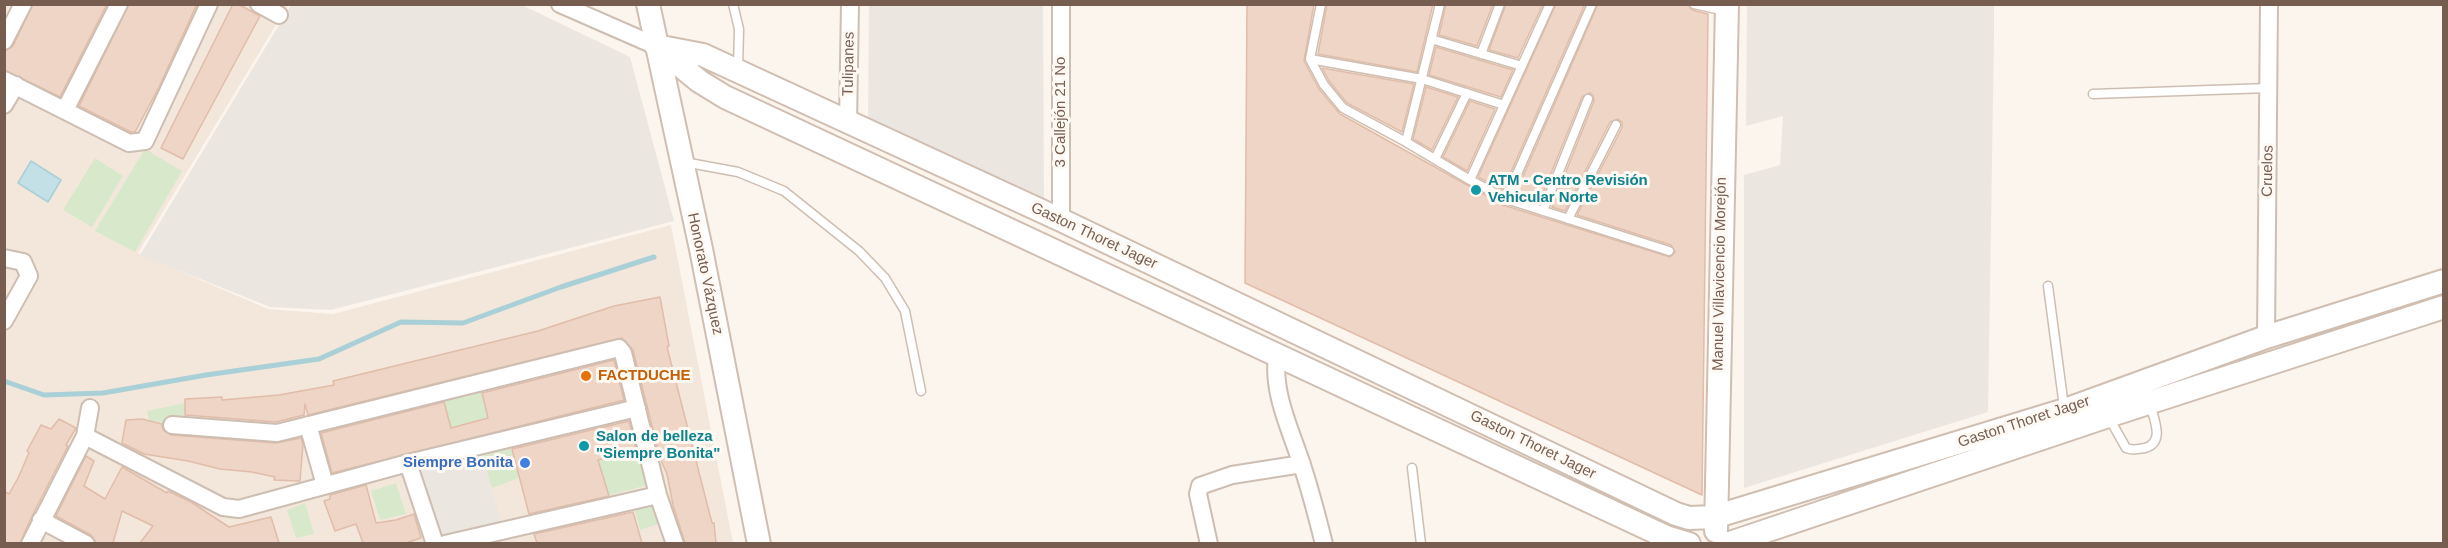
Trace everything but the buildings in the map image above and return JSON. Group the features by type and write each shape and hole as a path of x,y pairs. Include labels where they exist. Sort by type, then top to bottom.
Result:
{"street":[{"path":"4,40 23,4"},
{"path":"65,110 118,4"},
{"path":"4,105 10,83 129,143 145,141 209,4"},
{"path":"259,4 279,15"},
{"name":"Gaston Thoret Jager","path":"560,4 656,46 703,56 1062,220 1676,514 1689,518 1714,517 2065,410 2266,337 2444,281"},
{"name":"Honorato Vázquez","path":"648,4 701,249 759,543"},
{"name":"Tulipanes","path":"848,124 850,4"},
{"name":"3 Callejón 21 No","path":"1061,4 1062,220"},
{"name":"Cruelos","path":"2266,337 2269,4"},
{"name":"Manuel Villavicencio Morejón","path":"1717,543 1714,517 1727,8"},
{"name":"Gaston Thoret Jager","path":"656,46 699,81 725,97 1666,537 1689,543"},
{"path":"4,258 23,262 29,276 4,321"},
{"name":"Gaston Thoret Jager","path":"1727,543 2444,307"},
{"path":"172,424 277,433 619,348 623,353 638,408 658,495 675,543"},
{"path":"1277,354 1274,375 1282,408 1302,464 1324,543"},
{"path":"30,543 85,436 90,408"},
{"path":"85,436 223,507 239,508 408,463 638,408"},
{"path":"308,425 325,485"},
{"path":"408,463 435,543"},
{"path":"1209,543 1198,494 1200,486 1232,476 1302,464"},
{"path":"445,543 658,495"},
{"path":"41,520 86,543"}],"lane":[{"path":"733,4 738,29 738,72"},
{"path":"1321,4 1310,59 1324,85 1342,108 1506,199 1669,251"},
{"path":"1406,142 1440,4"},
{"path":"1481,54 1500,4"},
{"path":"1470,180 1550,4"},
{"path":"1506,199 1592,4"},
{"path":"1694,4 1727,8"},
{"path":"1431,39 1522,66"},
{"path":"1310,59 1422,79 1504,105"},
{"path":"2093,94 2269,88"},
{"path":"1435,159 1467,93"},
{"path":"1543,211 1588,99"},
{"path":"1568,219 1616,125"},
{"path":"681,161 738,172 783,191 859,250 885,278 905,311 921,392"},
{"path":"2048,286 2065,410"},
{"path":"2108,416 2126,448 2133,450 2151,446 2156,442 2158,436 2150,402"},
{"path":"1412,468 1421,543"}],"shaded area":[{"path":"4,5 288,5 138,253 268,309 333,314 671,225 733,543 5,543"},
{"path":"291,5 522,5 630,57 674,221 331,310 270,307 140,255"},
{"path":"869,5 1043,5 1044,203 868,119"},
{"path":"1747,5 1994,5 1994,36 1988,412 1744,488 1744,175 1780,165 1783,116 1746,126"},
{"path":"482,456 502,524 439,540 421,470"}],"green space":[{"path":"145,149 182,171 135,252 95,231"},
{"path":"95,158 123,176 92,227 63,210"},
{"path":"480,386 488,417 509,413 514,436 494,441 487,418 451,428 442,395"},
{"path":"185,403 185,427 149,420 147,411"},
{"path":"511,448 519,478 492,488 482,456"},
{"path":"639,448 648,485 609,495 598,460"},
{"path":"396,483 406,514 380,520 371,491"},
{"path":"305,503 314,534 296,538 287,510"},
{"path":"656,505 661,523 640,530 635,510"}],"water":[{"path":"31,161 61,180 48,202 18,183"}],"waterway":[{"path":"4,381 44,395 103,393 319,359 401,322 463,323 561,287 654,257"}],"place":[{"name":"ATM - Centro Revisión Vehicular Norte","path":"1476,190"},
{"name":"FACTDUCHE","path":"586,376"},
{"name":"Salon de belleza \"Siempre Bonita\"","path":"584,446"},
{"name":"Siempre Bonita","path":"525,463"}]}
